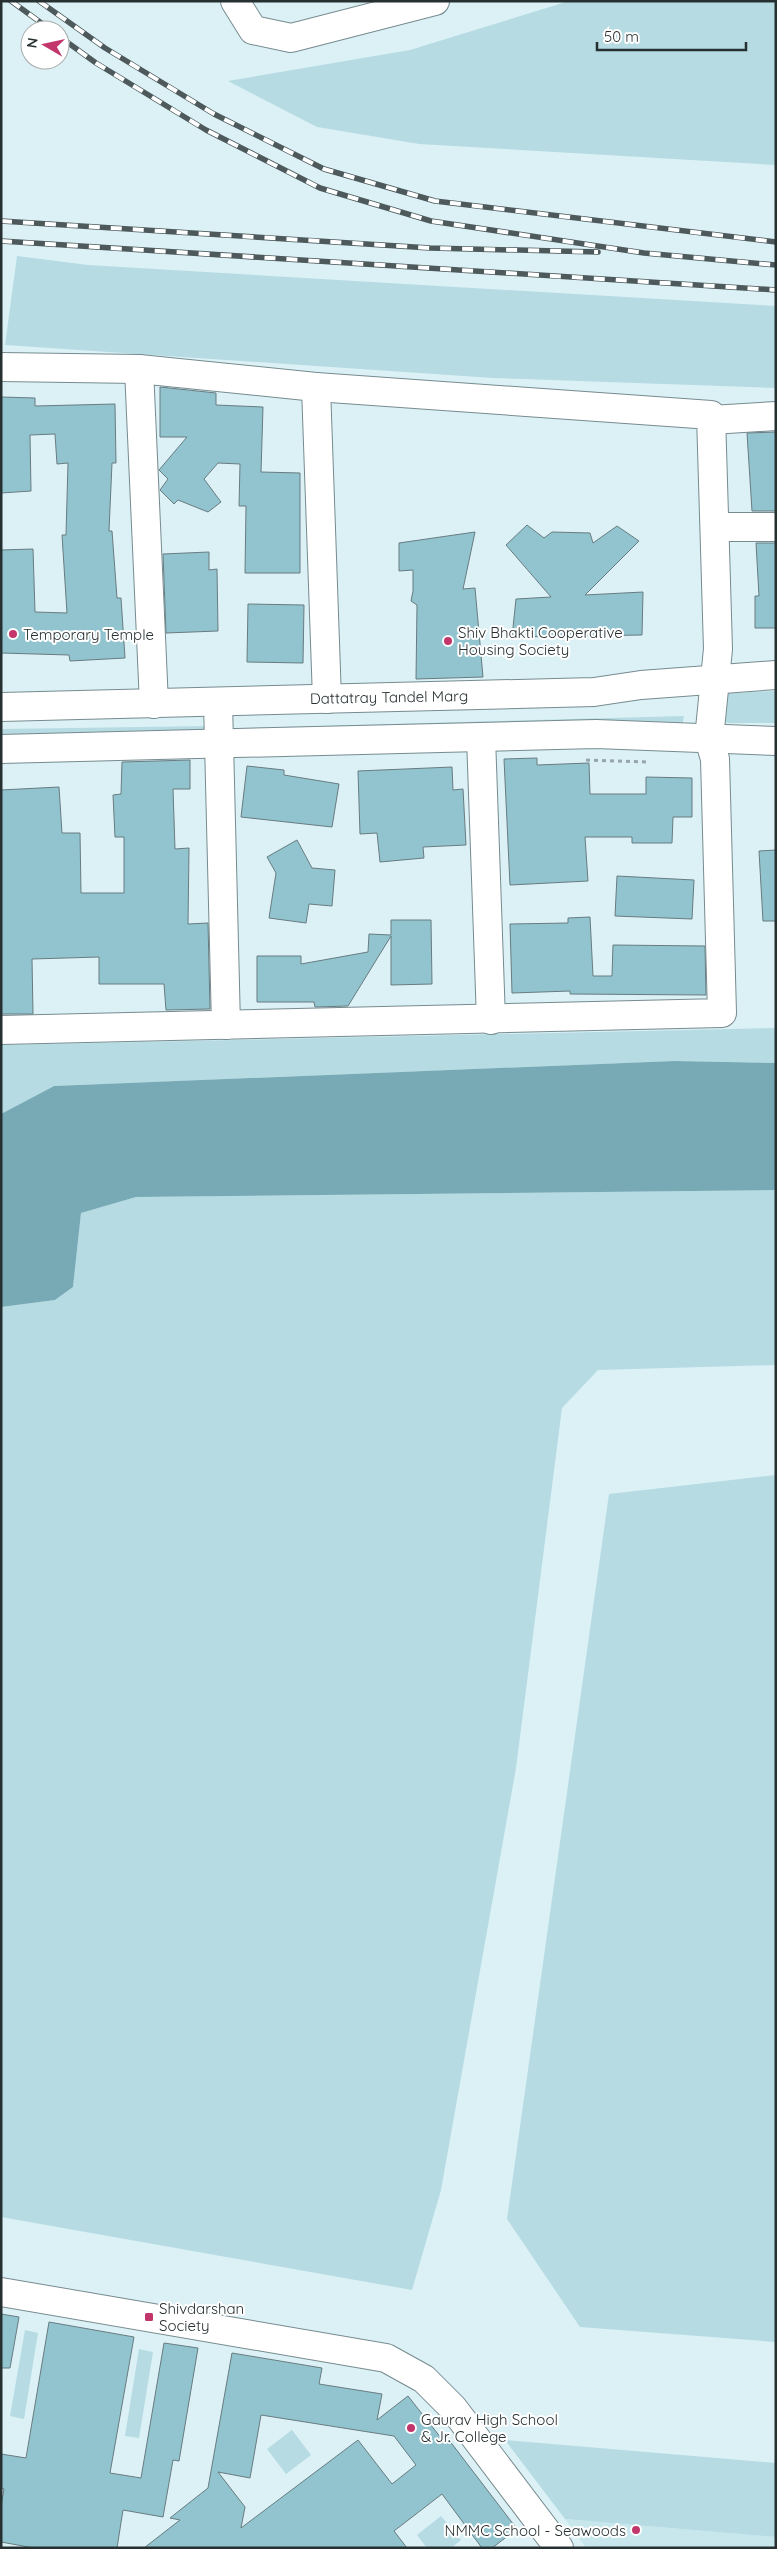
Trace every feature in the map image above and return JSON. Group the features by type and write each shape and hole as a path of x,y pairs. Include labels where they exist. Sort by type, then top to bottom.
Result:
{"street":[{"path":"235,1 253,30 291,38 436,1"},
{"path":"1,368 139,369 316,387 711,415 718,649 708,740 715,759 722,1013 491,1020 1,1030"},
{"path":"139,369 154,704"},
{"path":"316,387 327,699"},
{"path":"710,420 776,416"},
{"path":"715,537 776,527"},
{"path":"715,537 776,546"},
{"name":"Dattatray Tandel Marg","path":"1,707 594,692 641,685 776,676"},
{"path":"218,702 226,1025"},
{"path":"1,749 596,734 708,740 776,741"},
{"path":"481,737 491,1020"},
{"path":"1,2292 386,2358 424,2379 453,2408 559,2548"}],"shaded area":[{"path":"569,1 776,1 776,165 419,144 317,127 228,81 410,50"},
{"path":"17,256 88,265 776,306 776,388 493,378 5,345"},
{"path":"776,691 776,723 728,723 717,718 716,701 728,693"},
{"path":"684,716 682,726 242,736 241,728"},
{"path":"210,726 209,737 1,743 1,729"},
{"path":"776,1028 776,1063 674,1061 54,1086 1,1114 1,1045"},
{"path":"674,1061 776,1063 776,1190 136,1197 81,1213 73,1287 55,1300 1,1307 1,1114 54,1086"},
{"path":"776,1190 776,1365 598,1370 562,1408 516,1768 441,2190 412,2290 1,2217 1,1307 55,1300 73,1287 81,1213 136,1197"},
{"path":"776,1475 776,2342 580,2327 507,2219 609,1494"},
{"path":"25,2330 38,2333 24,2419 10,2416"},
{"path":"139,2349 153,2352 139,2438 125,2436"},
{"path":"292,2430 311,2455 286,2474 267,2449"},
{"path":"505,2440 776,2463 776,2537 565,2519"},
{"path":"441,2516 461,2540 451,2548 427,2548 417,2535"},
{"name":"NMMC School - Seawoods","path":"565,2519 776,2537 776,2548 586,2548"}],"building":[{"path":"160,387 216,393 216,405 263,407 261,472 300,473 300,573 245,573 246,506 239,506 240,464 218,463 204,479 221,502 208,512 178,500 174,504 160,490 168,479 159,470 187,437 160,437"},
{"path":"1,397 35,398 35,406 115,404 116,463 112,463 109,531 112,531 117,598 121,598 125,658 70,661 69,655 1,653 1,550 33,549 35,612 67,613 62,535 66,535 68,463 57,464 55,434 30,435 31,491 1,493"},
{"path":"776,432 776,511 752,511 747,433"},
{"path":"527,525 544,538 552,532 590,533 593,543 617,526 639,541 585,595 643,592 642,635 512,637 516,599 551,597 506,545"},
{"name":"Shiv Bhakti Cooperative Housing Society","path":"475,532 463,589 475,588 483,677 416,679 417,605 411,601 413,570 399,571 399,543"},
{"path":"756,543 776,543 776,628 755,628 755,596 759,596"},
{"path":"209,552 209,570 217,569 218,631 166,633 163,554"},
{"path":"248,604 304,605 303,663 247,662"},
{"path":"537,758 537,765 589,763 590,794 646,794 646,777 692,778 692,817 673,817 672,843 632,843 632,837 585,837 588,881 510,885 504,759"},
{"path":"190,760 190,789 173,789 175,849 189,848 188,924 208,923 210,1009 166,1010 164,984 99,984 99,957 32,959 33,1014 1,1014 1,790 59,787 62,833 80,833 81,893 124,893 124,837 115,837 113,795 121,794 122,762"},
{"path":"247,766 284,770 284,775 339,784 332,827 241,817"},
{"path":"452,767 453,790 463,789 466,845 423,847 424,858 380,862 377,833 360,834 358,771"},
{"path":"297,840 312,868 335,870 332,906 309,904 306,923 269,918 276,873 267,857"},
{"path":"776,850 776,921 763,921 759,851"},
{"path":"617,876 694,880 692,919 615,916"},
{"path":"590,917 593,976 612,976 613,945 705,946 706,995 570,994 570,991 512,993 510,924 568,923 568,918"},
{"path":"391,920 431,920 432,984 391,985 391,936 348,1006 315,1007 314,1002 257,1002 257,956 301,956 301,964 368,952 369,934 391,935"},
{"path":"1,2314 19,2317 10,2368 1,2368"},
{"path":"49,2322 134,2337 110,2473 141,2478 164,2343 198,2348 179,2461 173,2460 163,2517 123,2510 117,2548 34,2548 1,2542 1,2506 4,2489 1,2488 1,2454 26,2458"},
{"path":"232,2353 322,2368 319,2384 382,2394 377,2420 408,2396 445,2443 449,2440 517,2529 492,2548 482,2548 442,2494 394,2531 407,2548 144,2548 180,2520 170,2518 208,2488","holes":["261,2415 394,2436 416,2465 392,2484 358,2440 241,2528 245,2507 218,2472 250,2478"]}],"railway":[{"path":"11,1 37,20"},
{"path":"39,1 105,48 214,114 324,169 435,201 776,242"},
{"path":"70,44 96,63 206,130 320,188 431,221 644,253 776,265"},
{"path":"1,221 430,248 598,252"},
{"path":"1,241 776,290"}],"place":[{"name":"Temporary Temple","path":"13,634"},
{"name":"Shiv Bhakti Cooperative Housing Society","path":"448,641"},
{"name":"Shivdarshan Society","path":"149,2317"},
{"name":"Gaurav High School & Jr. College","path":"411,2428"},
{"name":"NMMC School - Seawoods","path":"636,2530"}]}
